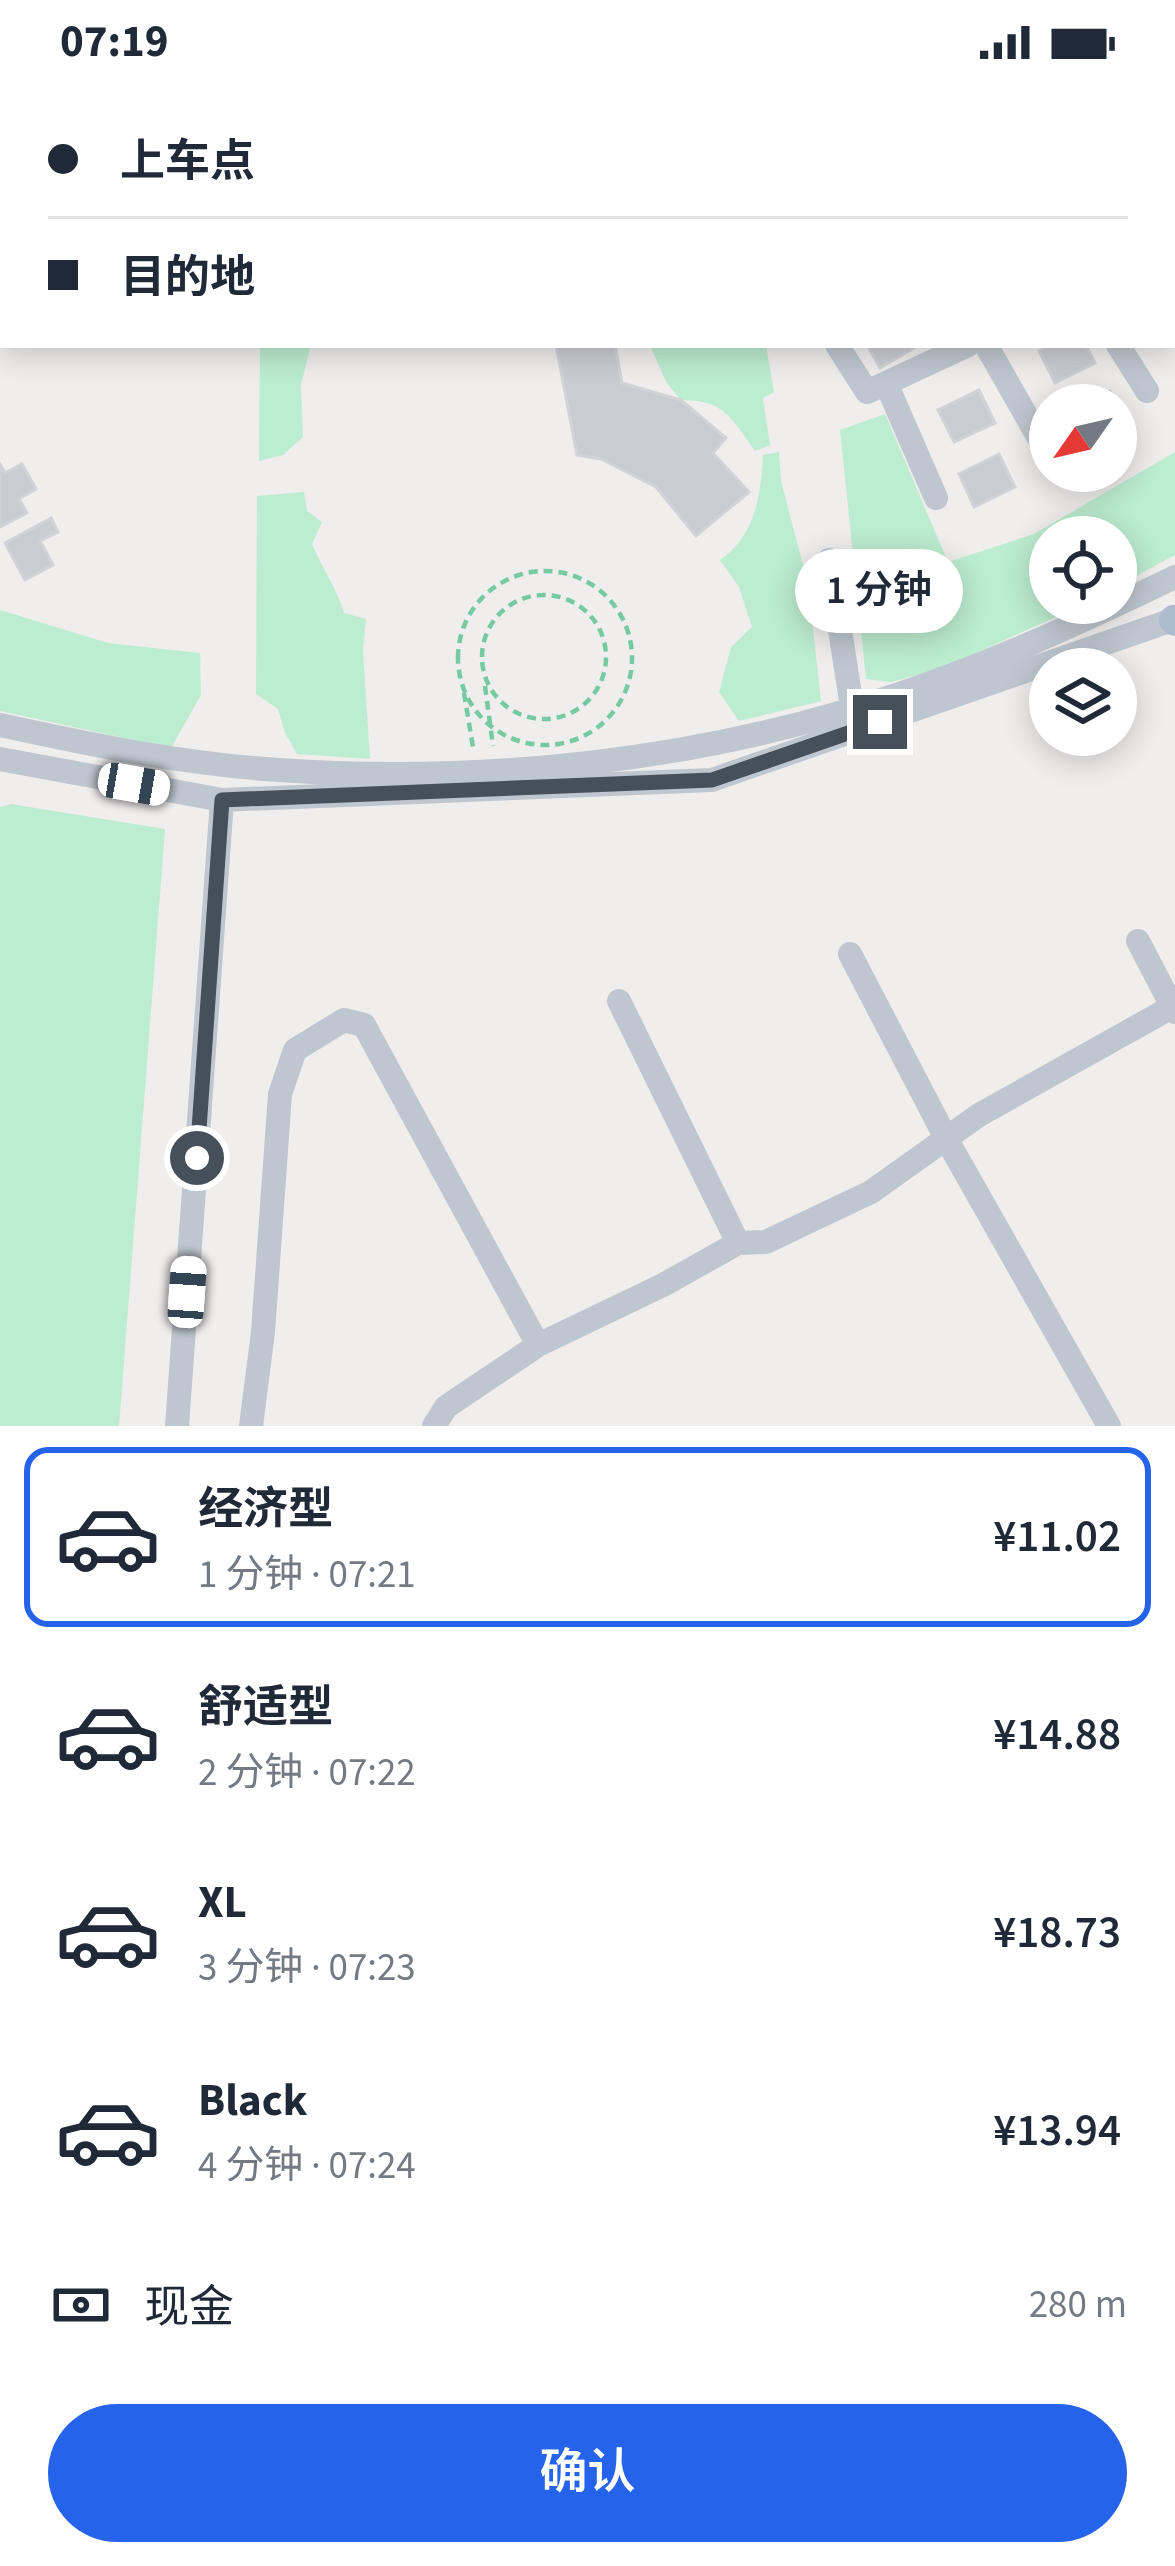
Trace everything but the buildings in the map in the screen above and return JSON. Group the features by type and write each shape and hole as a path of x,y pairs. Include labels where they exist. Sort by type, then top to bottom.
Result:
{"street":[{"path":"839,348 867,392 962,348"},
{"path":"988,348 1029,421"},
{"path":"1120,348 1148,391"},
{"path":"886,383 936,498"},
{"path":"829,560 852,707"},
{"path":"0,725 122,752 273,770 434,773 590,762 723,740 896,696 1042,641 1175,577"},
{"path":"0,759 222,800 712,780 1175,620"},
{"path":"177,1426 222,800"},
{"path":"434,1426 446,1406 538,1345 664,1285 738,1243 766,1242 871,1192 979,1115 1174,1009 1138,940"},
{"path":"850,954 947,1140 1109,1426"},
{"path":"619,1001 738,1243"},
{"path":"250,1426 263,1332 280,1094 295,1050 344,1020 364,1025 538,1345"}],"path":[{"path":"463,686 473,707 512,739 562,744 586,735 608,719 631,674 626,623 592,584 571,574 523,573 482,597 468,616 458,662 463,686 488,770"},
{"path":"484,678 508,709 526,718 565,716 596,692 606,655 602,635 591,616 574,602 554,595 532,595 512,602 496,616 485,635 481,656 490,725 488,770"}],"green space":[{"path":"260,348 310,348 301,385 303,437 283,455 259,461"},
{"path":"651,348 767,348 774,392 763,398 770,445 755,451 733,420 717,407 681,400 666,382"},
{"path":"885,414 948,562 1029,536 1029,624 1040,624 945,667 891,682 866,679 840,430"},
{"path":"779,452 781,481 808,584 821,701 739,721 719,692 731,647 752,627 739,587 720,560 741,539 754,514 763,455"},
{"path":"1175,452 1175,555 1137,576 1137,516 1065,516 1106,492 1137,492 1137,474"},
{"path":"304,492 307,511 322,522 312,544 344,613 366,619 363,650 370,759 297,754 278,709 256,694 257,496"},
{"path":"0,610 108,643 200,653 201,695 171,748 0,711"},
{"path":"11,804 165,829 119,1426 0,1426 0,807"}],"route":[{"path":"197,1158 222,800 712,780 880,722"}]}
